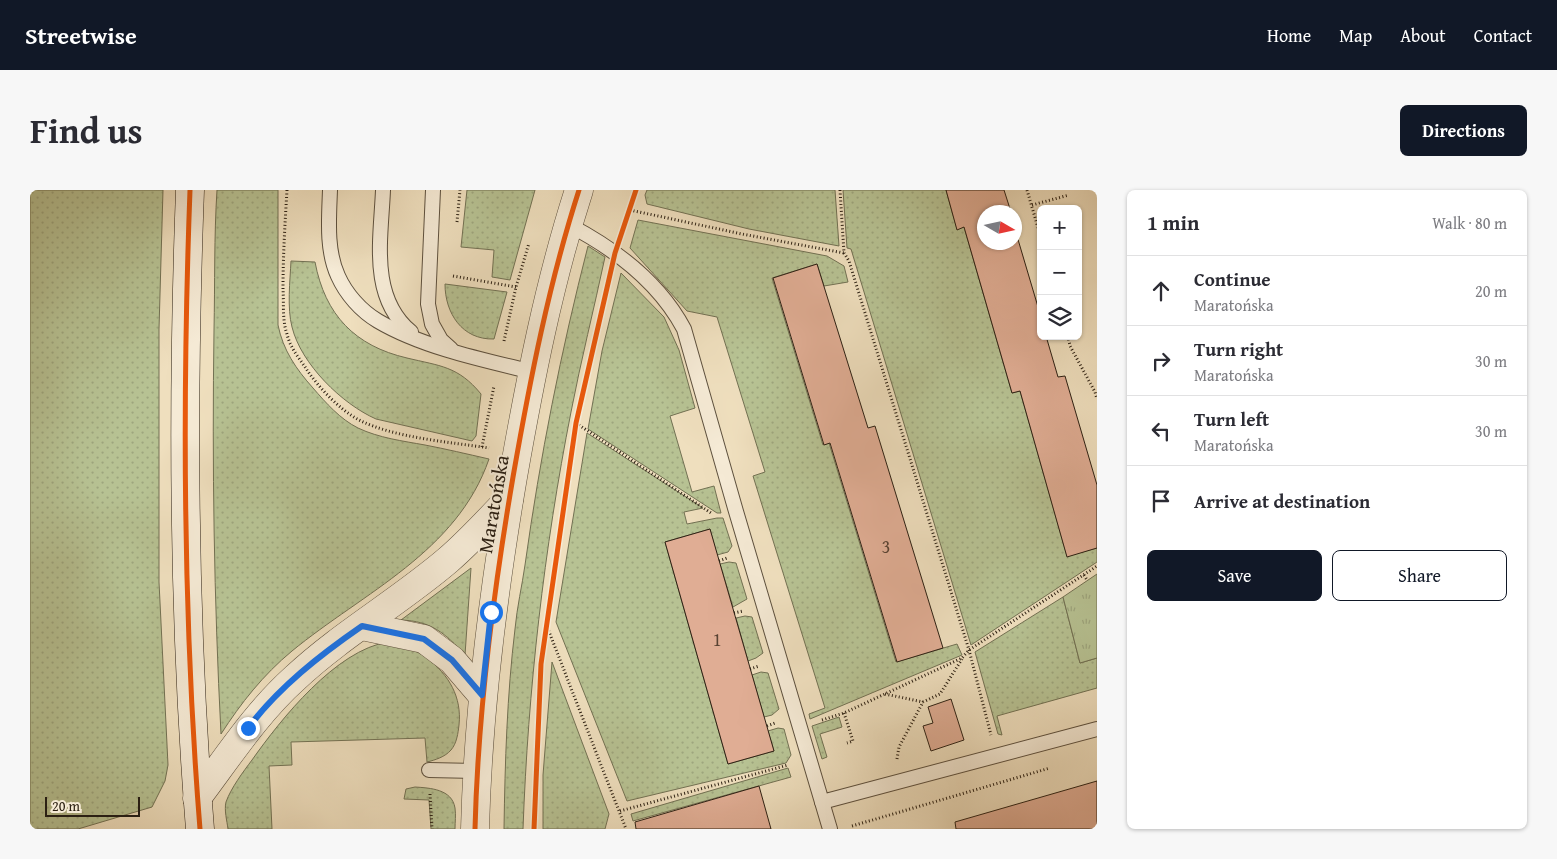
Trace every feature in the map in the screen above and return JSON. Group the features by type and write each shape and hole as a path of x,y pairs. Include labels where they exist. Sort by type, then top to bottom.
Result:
{"street":[{"path":"190,190 186,494 191,699 197,798 194,828"},
{"name":"Maratońska","path":"475,829 476,771 482,695 491,612 509,499 533,372 553,283 579,190"},
{"name":"Maratońska","path":"197,798 254,721 274,698 317,659 447,561 477,534 509,499"},
{"path":"362,626 424,639 452,660 482,695"}],"lane":[{"path":"330,190 329,227 331,253 337,275 347,293 361,308 377,320 418,339 533,372"},
{"path":"383,190 380,262 382,285 390,309 402,325 418,339"},
{"path":"433,190 428,304 432,324 441,340 452,350"},
{"path":"569,225 615,253 645,278 676,314 684,329 732,500 830,829"},
{"path":"822,802 996,754 1097,729"},
{"path":"429,770 476,771"}],"path":[{"path":"287,190 283,260 286,334 295,352 315,381 342,408 358,419 374,426 412,436 517,452"},
{"path":"457,228 460,190"},
{"path":"840,190 844,253 849,261 969,650 996,754"},
{"path":"1027,190 1037,223"},
{"path":"1032,205 1069,195"},
{"path":"630,210 844,253"},
{"path":"453,276 516,287"},
{"path":"1069,340 1070,346 1097,399"},
{"path":"576,423 713,514"},
{"path":"893,782 899,747 923,702 940,694 969,650 1097,566"},
{"path":"1084,575 1087,580"},
{"path":"546,624 626,829"},
{"path":"800,727 844,713 962,658"},
{"path":"885,694 923,702"},
{"path":"844,713 853,741 847,743"},
{"path":"620,811 810,760"},
{"path":"852,826 1059,766"},
{"path":"429,770 432,829"}],"green space":[{"path":"30,190 163,190 159,329 159,582 168,765 165,781 152,807 78,829 30,829"},
{"path":"217,190 278,190 278,325 280,334 296,366 334,410 351,424 374,434 489,459 474,492 455,520 432,545 406,568 281,660 253,690 221,734 213,482 215,225"},
{"path":"467,190 535,190 510,280 492,277 494,250 461,247"},
{"path":"647,190 835,190 839,246 749,229 647,204 645,195"},
{"path":"843,190 946,190 957,229 964,227 1012,393 1020,391 1067,556 1097,548 1097,562 971,645 851,249 847,248"},
{"path":"638,220 827,256 844,266 848,282 824,286 817,264 772,278 823,445 829,443 896,662 957,644 962,655 810,719 809,714 825,708 753,476 765,472 717,317 687,311 630,248"},
{"path":"588,246 605,257 571,412 545,567 533,672 523,829 504,829 508,704 517,613 537,484 552,404"},
{"path":"291,261 315,262 326,298 345,325 358,336 389,353 448,368 473,385 481,394 476,436 472,441 376,419 337,393 304,355 292,327 289,303"},
{"path":"621,273 664,317 679,350 695,408 670,416 692,492 714,486 721,513 717,513 588,429 602,351"},
{"path":"445,284 507,292 494,339 473,335 464,330 448,305"},
{"path":"587,433 703,508 684,512 687,524 723,518 732,546 728,552 717,555 710,529 665,542 728,764 774,751 768,731 778,728 784,729 791,755 786,763 627,801 556,622"},
{"path":"736,563 747,599 733,607 720,564"},
{"path":"471,568 465,655 451,640 437,630 421,623 401,620"},
{"path":"1097,574 1097,658 1080,663 1063,597"},
{"path":"1063,597 1080,663 1097,658 1097,688 997,716 1002,735 998,734 975,652"},
{"path":"752,617 763,653 748,661 736,618"},
{"path":"388,642 413,650 427,658 448,679 456,696 459,715 457,738 451,750 437,759 427,762 425,738 291,742 292,765 269,766 272,829 228,829 225,805 231,791 278,725 311,689 330,672 349,658 368,648"},
{"path":"552,662 609,814 605,829 543,829 543,775"},
{"path":"761,672 768,673 779,709 772,715 764,717 752,675"},
{"path":"839,717 842,727 820,734 827,757 822,759 812,726"},
{"path":"788,768 791,777 633,821 631,814"},
{"path":"415,787 440,791 450,797 455,808 455,829 431,829 429,800 404,799 406,789"}],"building":[{"path":"946,190 1004,190 1009,205 977,205 977,250 1021,250 1037,304 1037,340 1047,340 1058,377 1065,376 1097,485 1097,548 1067,557 1020,391 1012,393 964,227 957,230"},
{"path":"817,264 868,428 875,426 943,648 897,662 830,443 824,445 773,278"},
{"path":"710,529 774,751 728,764 665,542"},
{"path":"951,699 964,740 931,751 923,726 933,723 928,707"},
{"path":"1097,781 1097,829 956,829 955,822"},
{"path":"759,786 771,829 636,829 635,822"}],"cycle path":[{"path":"190,190 185,430 187,590 194,749 200,829"},
{"path":"475,829 483,696 493,608 513,477 541,332 558,260 579,190"},
{"path":"534,829 541,664 576,423 615,253 636,190"}],"route":[{"path":"248,728 274,698 295,678 338,642 362,626 424,639 440,649 452,660 482,695 491,612"}]}
